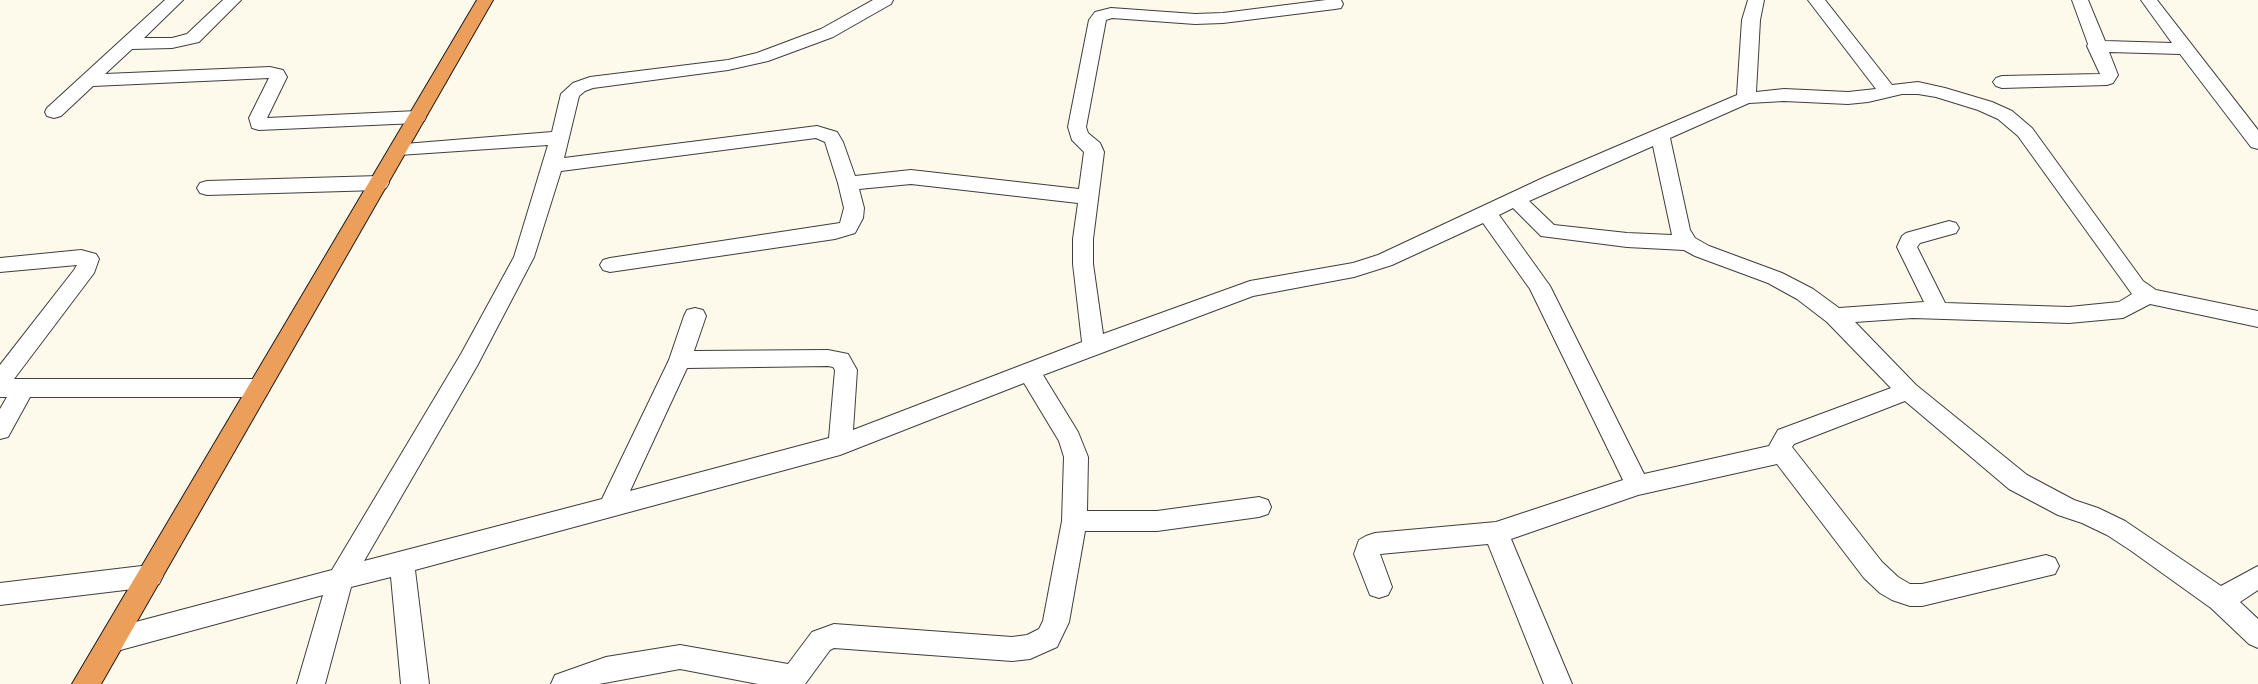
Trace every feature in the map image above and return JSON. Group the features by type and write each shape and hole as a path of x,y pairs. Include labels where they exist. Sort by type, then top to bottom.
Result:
{"highway":[{"path":"86,684 485,0"}],"street":[{"path":"54,112 175,0"},
{"path":"127,44 172,43 193,38 233,0"},
{"path":"311,684 340,580 469,360 524,257 553,166 570,94 579,87 590,83 728,65 762,57 827,33 885,0"},
{"path":"1746,98 1751,20 1756,0"},
{"path":"1816,0 1887,92"},
{"path":"2002,82 2107,79 2109,75 2096,46 2080,0"},
{"path":"2149,0 2185,50 2258,143"},
{"path":"1094,346 1083,264 1083,239 1094,152 1093,147 1079,136 1076,127 1098,20 1105,14 1111,13 1183,10 1223,18 1335,4"},
{"path":"2096,46 2185,50"},
{"path":"86,81 270,72 277,74 278,77 258,118 259,124 417,117"},
{"path":"113,640 402,564 611,505 840,445 1094,346 1250,289 1354,270 1385,260 1486,212 1660,134 1746,98 1784,95 1848,98 1887,92 1902,88 1918,88 1939,92 2005,115 2025,132 2136,286 2148,295 2164,300 2258,320"},
{"path":"553,166 824,133 830,136 834,142 848,183 854,208 853,218 848,228 835,232 610,265"},
{"path":"1660,134 1677,221 1680,231 1688,243 1702,251 1775,278 1805,294 1836,316 1908,391 2018,482 2067,508 2089,515 2116,528 2220,600 2258,636"},
{"path":"399,149 559,138"},
{"path":"848,183 911,177 1088,197"},
{"path":"207,188 379,183"},
{"path":"1515,199 1548,232 1627,240 1688,243"},
{"path":"1486,212 1539,286 1638,485"},
{"path":"1938,310 1907,247 1909,241 1913,238 1949,228"},
{"path":"0,265 81,257 88,259 84,273 0,381"},
{"path":"1836,316 1938,310 2069,315 2123,310 2148,295"},
{"path":"611,505 680,360 695,316"},
{"path":"680,360 828,358 840,360 846,370 840,445"},
{"path":"565,684 680,657 788,677 795,680 821,641 834,636 1012,649 1030,647 1048,638 1056,622 1074,521 1076,457 1070,439 1029,372"},
{"path":"0,388 259,388"},
{"path":"0,430 23,388"},
{"path":"1908,391 1786,437 1780,445 1782,453 1873,570 1888,585 1901,592 1922,595 2046,566"},
{"path":"1379,587 1367,554 1370,546 1384,542 1496,533 1638,485 1782,453"},
{"path":"1074,521 1157,521 1259,507"},
{"path":"1496,533 1558,684"},
{"path":"402,564 415,684"},
{"path":"0,594 150,576"},
{"path":"2220,600 2258,578"}]}
